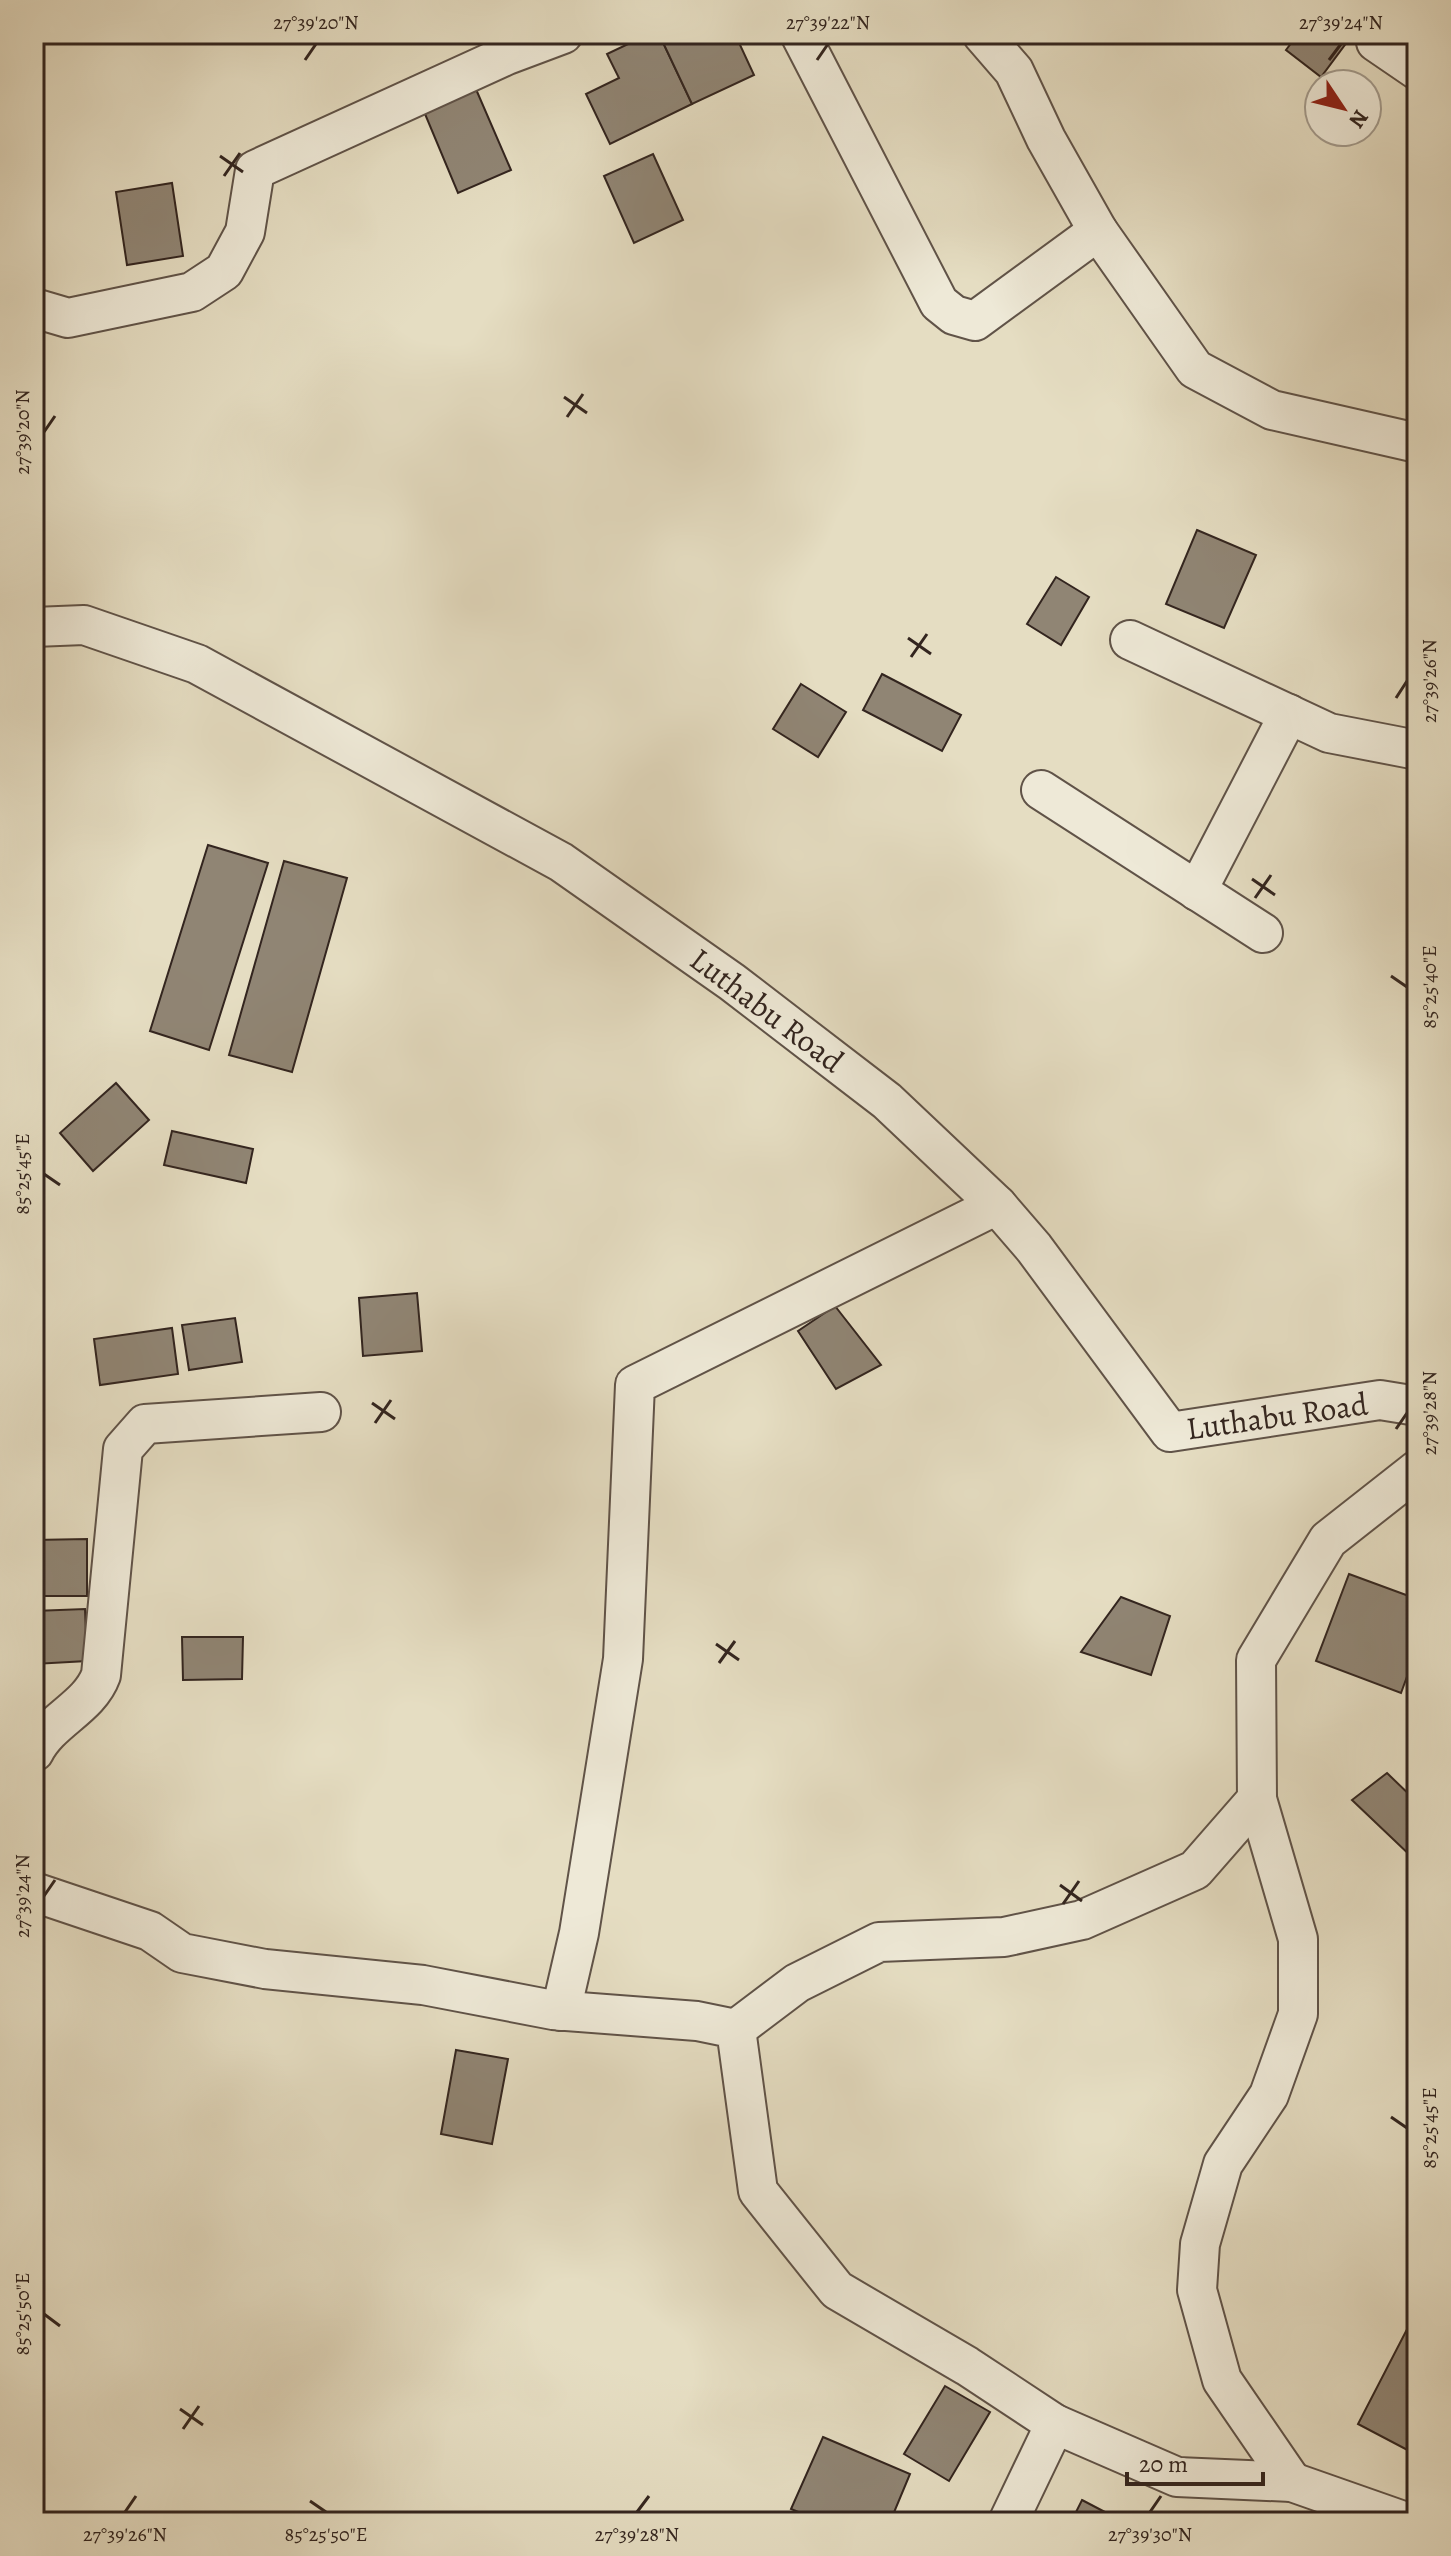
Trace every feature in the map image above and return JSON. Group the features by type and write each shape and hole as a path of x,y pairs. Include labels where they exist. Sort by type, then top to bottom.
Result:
{"street":[{"path":"34,308 68,318 192,292 224,271 245,232 255,170 507,55 563,34"},
{"path":"800,34 939,303 954,315 975,321 1098,231"},
{"path":"982,34 1014,71 1046,139 1098,231 1195,369 1272,410 1417,443"},
{"path":"1376,42 1417,70"},
{"name":"Luthabu Road","path":"34,627 84,625 197,664 561,862 732,982 887,1101 997,1205 1034,1248 1170,1432 1380,1400 1417,1406"},
{"path":"1130,640 1329,733 1417,750"},
{"path":"1197,891 1289,714"},
{"path":"1041,790 1263,933"},
{"path":"561,2011 579,1933 623,1659 635,1385 997,1205"},
{"path":"34,1752 62,1716 94,1693 101,1675 123,1449 145,1424 321,1412"},
{"path":"1292,2482 1222,2380 1197,2290 1200,2244 1223,2164 1269,2095 1298,2014 1298,1939 1257,1799 1256,1660 1328,1540 1417,1470"},
{"path":"34,1892 150,1931 182,1953 265,1969 423,1985 561,2011 697,2021 736,2029 797,1983 879,1942 1004,1937 1082,1920 1124,1902 1195,1870 1257,1799"},
{"path":"736,2029 758,2191 837,2290 967,2366 1055,2424 1177,2477 1292,2482 1406,2522"},
{"path":"1008,2522 1055,2424"}],"building":[{"path":"649,34 659,34 692,104 610,144 586,94 619,78 607,54"},
{"path":"659,34 735,34 754,75 692,104"},
{"path":"1298,34 1353,34 1328,68 1309,68 1286,50"},
{"path":"472,80 511,170 458,193 420,102"},
{"path":"653,154 683,220 634,243 604,176"},
{"path":"172,183 183,256 127,265 116,192"},
{"path":"1197,530 1256,555 1224,628 1166,604"},
{"path":"1056,577 1089,597 1061,645 1027,624"},
{"path":"882,674 961,715 942,751 863,710"},
{"path":"801,684 846,712 818,757 773,729"},
{"path":"208,845 268,863 209,1050 150,1031"},
{"path":"284,861 347,878 292,1072 229,1055"},
{"path":"116,1083 149,1120 93,1171 60,1133"},
{"path":"172,1131 253,1149 246,1183 164,1165"},
{"path":"417,1293 422,1351 363,1356 359,1298"},
{"path":"835,1306 881,1365 836,1389 798,1331"},
{"path":"235,1318 242,1362 189,1370 182,1325"},
{"path":"172,1328 178,1374 100,1385 94,1339"},
{"path":"87,1539 87,1596 34,1596 34,1540"},
{"path":"1349,1574 1417,1599 1417,1649 1401,1693 1316,1661"},
{"path":"1121,1597 1170,1616 1151,1675 1081,1652"},
{"path":"85,1609 87,1661 34,1664 34,1611"},
{"path":"182,1637 243,1637 242,1679 183,1680"},
{"path":"1387,1773 1417,1802 1415,1860 1352,1800"},
{"path":"456,2050 508,2059 492,2144 441,2134"},
{"path":"1417,2310 1417,2455 1358,2424"},
{"path":"945,2386 990,2412 949,2481 904,2454"},
{"path":"823,2437 910,2474 890,2522 823,2522 791,2509"},
{"path":"1082,2500 1124,2522 1071,2522"}]}
